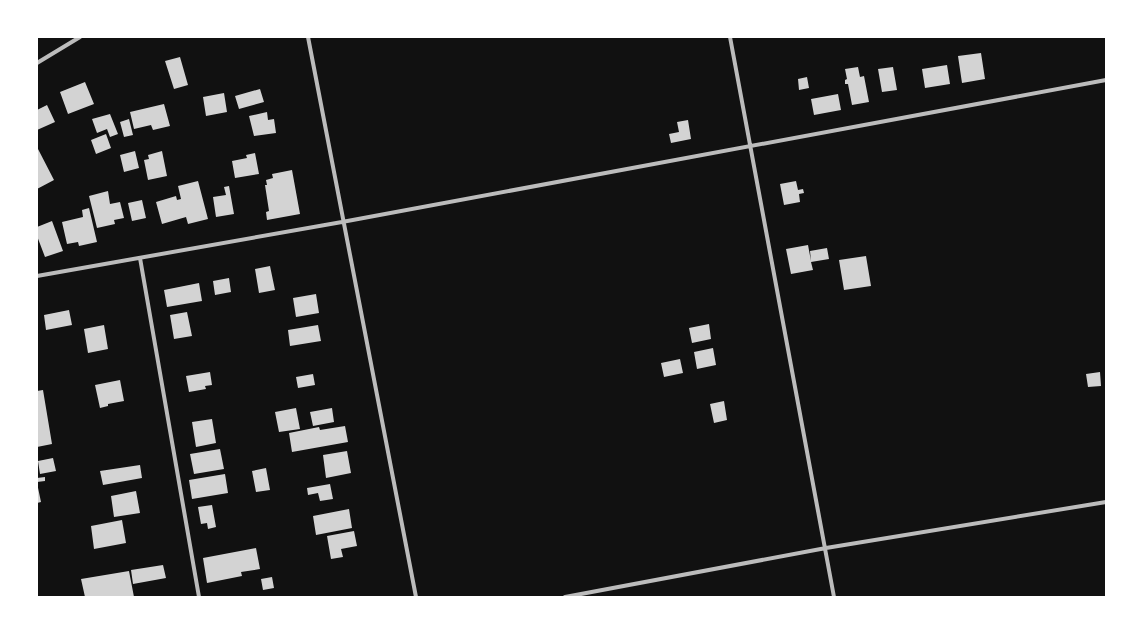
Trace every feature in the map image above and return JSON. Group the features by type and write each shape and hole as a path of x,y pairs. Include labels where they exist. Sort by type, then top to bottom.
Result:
{"street":[{"path":"37,63 80,37"},
{"path":"308,37 342,222 416,597"},
{"path":"730,37 834,597"},
{"path":"37,276 342,222 1106,80"},
{"path":"140,258 199,597"},
{"path":"565,597 826,548 1106,502"}],"building":[{"path":"981,53 985,79 962,83 958,56"},
{"path":"180,57 188,85 174,89 165,61"},
{"path":"947,65 950,84 925,88 922,69"},
{"path":"858,67 860,77 864,76 869,102 852,105 848,84 845,84 845,80 847,79 845,69"},
{"path":"893,67 897,90 882,92 878,69"},
{"path":"807,77 809,88 799,90 798,79"},
{"path":"85,82 94,104 68,114 60,92"},
{"path":"260,89 264,102 239,109 235,96"},
{"path":"224,93 227,112 206,116 203,97"},
{"path":"838,94 841,110 814,115 811,99"},
{"path":"164,104 170,126 153,130 151,125 134,129 130,112"},
{"path":"47,105 55,122 37,130 37,110"},
{"path":"267,112 268,120 274,119 276,133 254,136 249,116"},
{"path":"110,114 118,134 110,137 107,129 97,133 92,119"},
{"path":"129,119 133,135 124,137 120,122"},
{"path":"688,120 691,139 671,143 669,134 679,132 677,122"},
{"path":"106,134 111,148 96,154 91,140"},
{"path":"38,149 54,180 37,189 37,150"},
{"path":"135,151 139,168 124,172 120,155"},
{"path":"162,151 167,176 148,180 144,160 149,159 148,155"},
{"path":"255,153 259,174 235,178 232,161 247,158 246,155"},
{"path":"292,170 300,214 267,220 266,212 269,211 265,185 267,185 266,180 273,178 272,174"},
{"path":"198,181 208,219 188,224 186,217 162,224 156,202 176,196 177,200 181,199 178,186"},
{"path":"796,181 798,190 803,189 804,193 799,194 800,202 784,205 780,184"},
{"path":"229,186 234,214 216,217 213,197 226,195 224,187"},
{"path":"108,191 110,204 120,202 124,218 114,220 115,224 97,228 89,196"},
{"path":"142,200 146,218 132,221 128,203"},
{"path":"89,208 97,242 79,246 78,242 67,244 62,222 83,217 82,210"},
{"path":"52,221 63,251 45,257 37,236 37,227"},
{"path":"808,245 811,261 810,251 827,248 829,259 811,262 813,270 791,274 786,249"},
{"path":"866,256 871,286 844,290 839,260"},
{"path":"270,266 275,290 259,293 255,269"},
{"path":"229,278 231,292 215,295 213,281"},
{"path":"199,283 202,301 167,307 164,290"},
{"path":"316,294 319,313 296,317 293,298"},
{"path":"69,310 72,325 46,330 44,315"},
{"path":"187,312 192,336 174,339 170,315"},
{"path":"709,324 711,339 692,343 689,328"},
{"path":"104,325 108,349 88,353 84,329"},
{"path":"318,325 321,341 290,346 288,330"},
{"path":"713,348 716,365 697,369 694,352"},
{"path":"680,359 683,373 664,377 661,363"},
{"path":"210,372 212,385 205,386 206,389 189,392 186,376"},
{"path":"1100,372 1101,386 1088,387 1086,374"},
{"path":"313,374 315,385 298,388 296,377"},
{"path":"120,380 124,401 108,404 108,406 100,408 95,385"},
{"path":"43,390 52,444 37,447 37,391"},
{"path":"724,401 727,420 714,423 710,404"},
{"path":"296,408 300,429 279,432 275,412"},
{"path":"332,408 334,422 313,426 310,412"},
{"path":"212,419 216,443 196,447 192,422"},
{"path":"345,426 348,442 292,452 289,433 319,427 320,430"},
{"path":"220,449 224,469 194,474 190,454"},
{"path":"347,451 351,473 326,478 323,455"},
{"path":"53,458 56,471 40,474 38,461"},
{"path":"140,465 142,478 103,485 100,471"},
{"path":"266,468 270,490 256,492 252,471"},
{"path":"225,474 228,493 192,499 189,480"},
{"path":"45,477 45,481 37,482 37,478"},
{"path":"37,483 41,502 37,503"},
{"path":"330,484 333,499 320,501 318,493 308,495 307,488"},
{"path":"136,491 140,513 114,517 111,496"},
{"path":"212,505 216,527 208,529 207,523 201,524 198,507"},
{"path":"349,509 352,528 316,535 313,516"},
{"path":"122,520 126,543 94,549 91,526"},
{"path":"354,531 357,546 341,549 343,557 331,559 327,536"},
{"path":"256,548 260,569 241,572 242,576 207,583 203,558"},
{"path":"163,565 166,578 133,584 131,570"},
{"path":"129,571 134,597 85,597 81,579"},
{"path":"272,577 274,588 263,590 261,579"}]}
